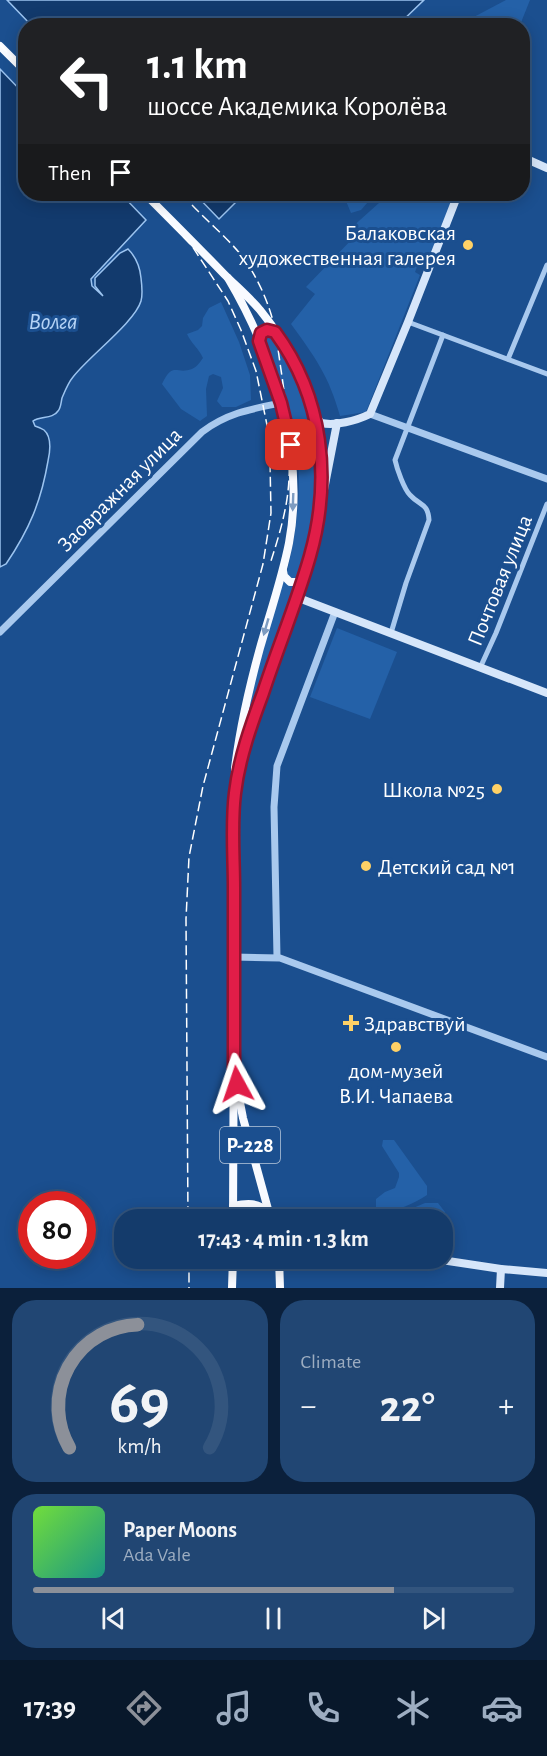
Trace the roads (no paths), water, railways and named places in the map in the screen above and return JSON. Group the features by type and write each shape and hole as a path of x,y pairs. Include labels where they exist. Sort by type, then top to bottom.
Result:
{"highway":[{"path":"0,46 18,64"},
{"name":"Р-228","path":"152,201 260,311 275,332 302,376 314,414 321,463 320,505 315,535 302,580 253,721 235,792"},
{"name":"Р-228","path":"228,278 248,314 281,403 291,445 294,497 283,571 242,718 235,768 233,1206"},
{"path":"259,341 264,331 275,332"},
{"path":"283,571 284,576 290,582 302,580"},
{"name":"Р-228","path":"234,1069 243,1118 268,1209"},
{"path":"233,1206 257,1204 262,1209"},
{"path":"232,1288 233,1269"},
{"path":"279,1269 280,1288"}],"main road":[{"path":"530,161 547,168"},
{"path":"314,414 321,423 337,423 370,414 455,201"},
{"path":"320,505 337,423"},
{"path":"296,597 547,693"},
{"path":"453,1262 547,1273"},
{"path":"500,1288 501,1269"}],"street":[{"path":"508,359 547,265"},
{"path":"408,322 547,374"},
{"path":"390,633 429,520 425,506 408,494 396,462 443,335"},
{"name":"Заовражная улица","path":"0,632 202,432 226,417 281,403"},
{"path":"370,414 547,479"},
{"name":"Почтовая улица","path":"480,668 493,641 547,504"},
{"path":"277,957 274,807 277,766 335,612"},
{"path":"233,957 277,957 547,1057"}],"water":[{"path":"7,0 424,0 405,18 24,18"},
{"name":"Волга","path":"0,69 18,88 18,201 128,201 146,220 91,279 92,286 103,296 95,286 95,278 120,253 128,249 140,270 141,301 130,319 71,379 56,414 33,421 35,426 47,433 49,441 45,476 38,503 28,527 6,564 0,567"},
{"path":"202,201 237,201 219,219"}],"railway":[{"path":"0,45 18,63"},
{"path":"150,201 192,246 228,301 256,371 267,425 270,462 271,513 263,564 203,786 189,857 186,919 188,1209"},
{"path":"192,205 245,260 264,296 276,334 286,406 290,460 285,511 270,564"},
{"path":"189,1269 189,1288"}],"place":[{"name":"Балаковская художественная галерея","path":"468,245"},
{"name":"Школа №25","path":"497,789"},
{"name":"Детский сад №1","path":"366,866"},
{"name":"Здравствуй","path":"351,1023"},
{"name":"дом-музей В.И. Чапаева","path":"396,1047"}]}
